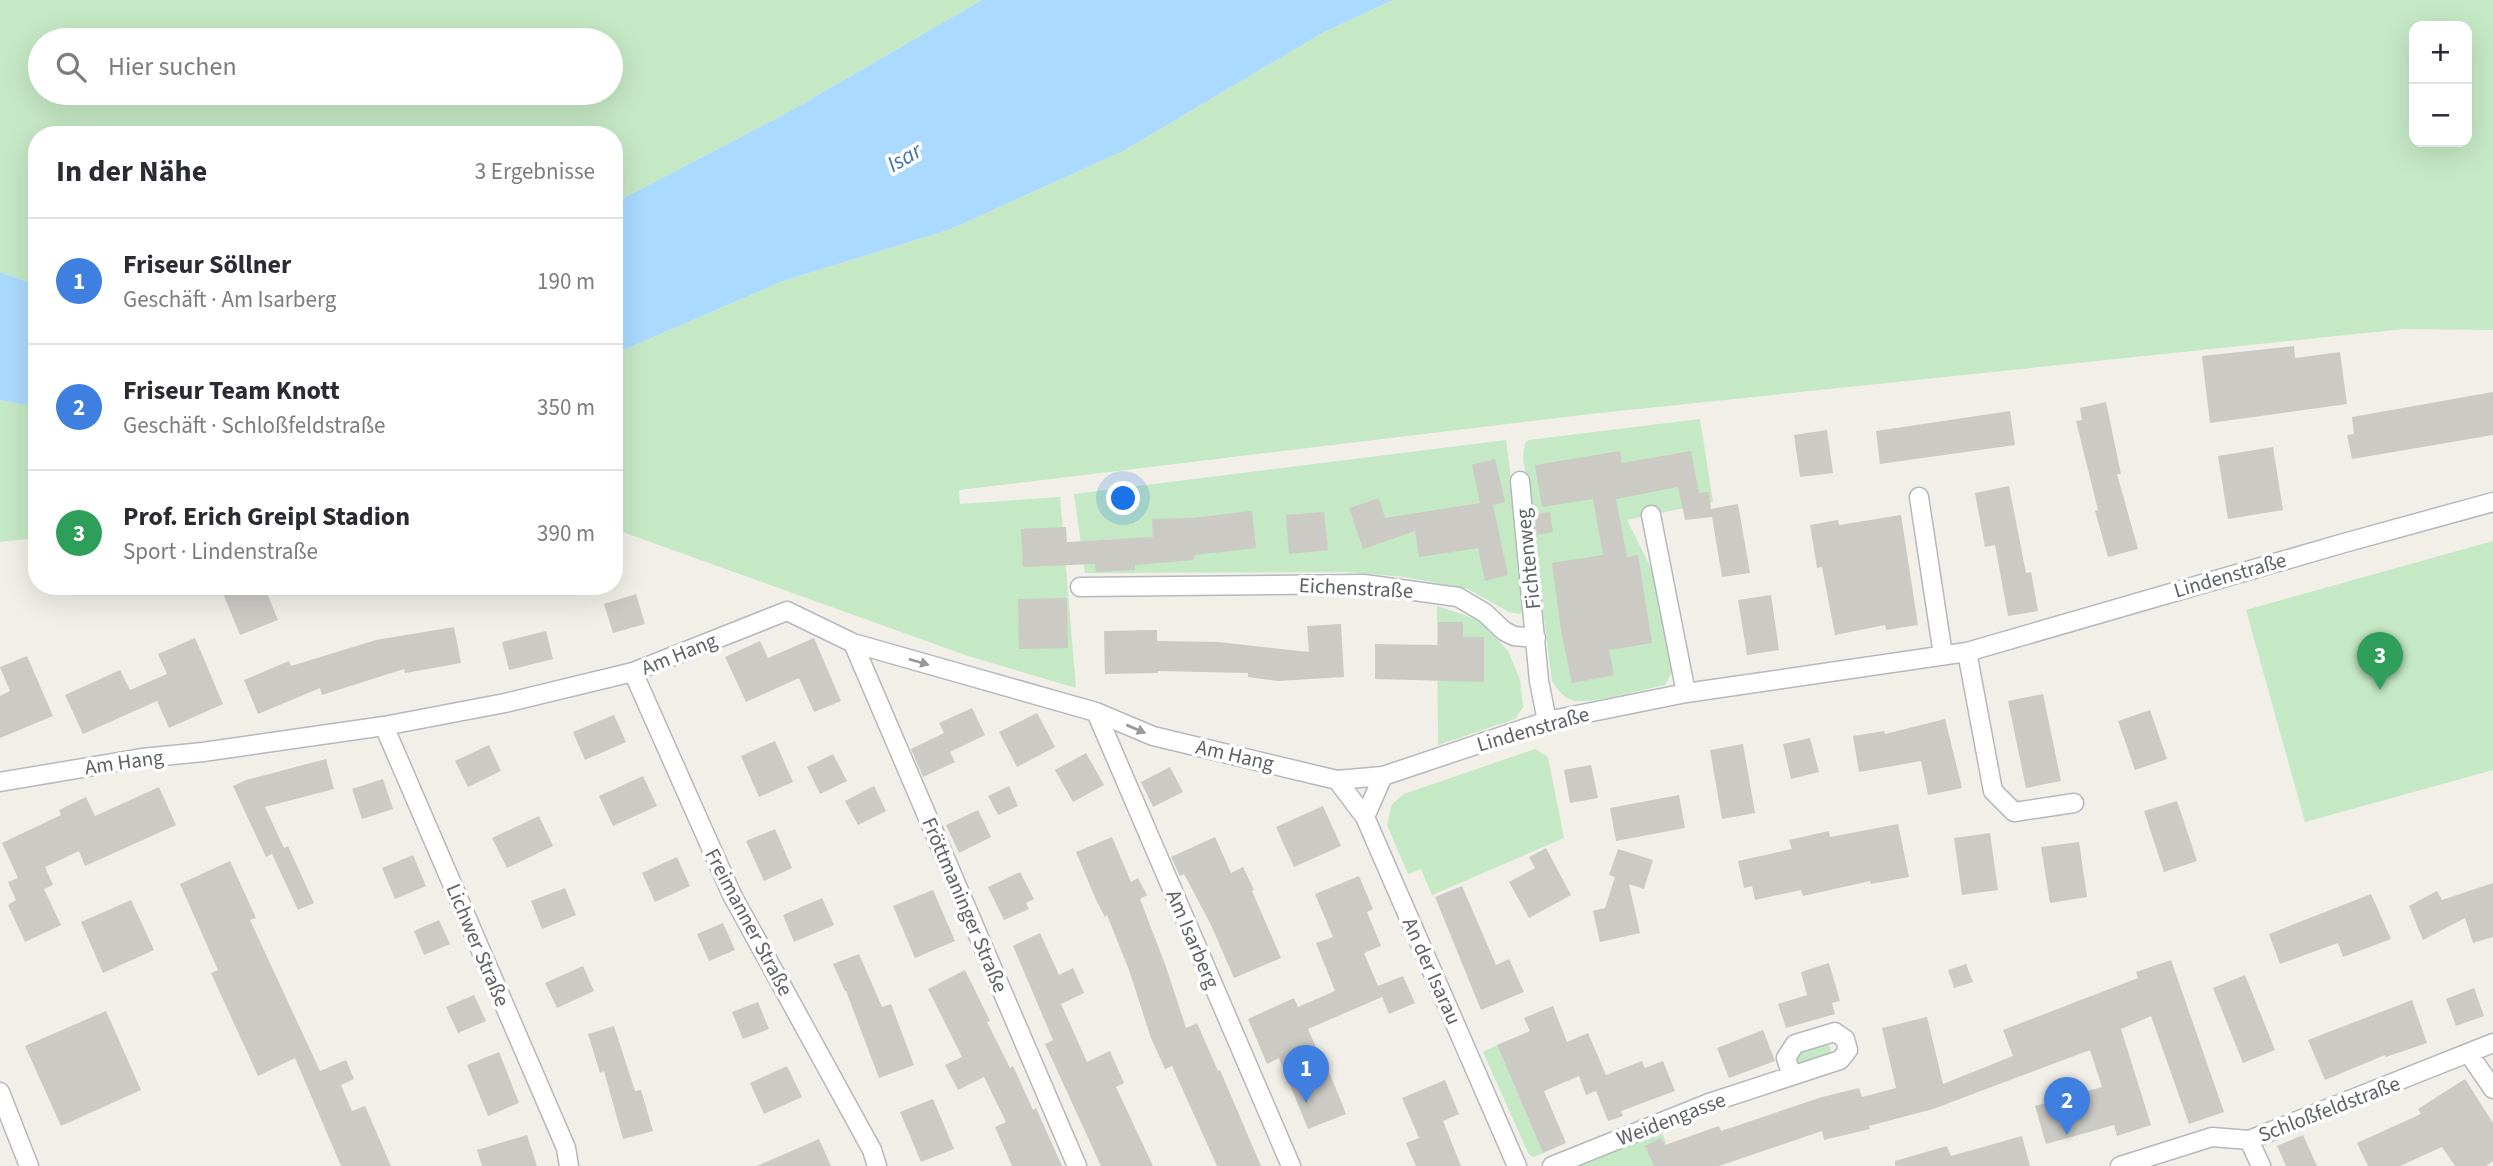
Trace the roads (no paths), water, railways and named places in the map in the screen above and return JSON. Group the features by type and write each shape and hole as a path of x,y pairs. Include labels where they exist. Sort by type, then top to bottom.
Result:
{"street":[{"name":"Fichtenweg","path":"1520,481 1536,638"},
{"path":"1919,497 1943,655"},
{"name":"Lindenstraße","path":"1383,776 1546,720 1686,692 1814,676 1967,652 2493,502"},
{"path":"1651,515 1686,692"},
{"name":"Eichenstraße","path":"1080,587 1364,584 1458,597 1485,613 1504,631 1514,636 1536,638"},
{"name":"Am Hang","path":"0,782 142,758 384,726 505,703 633,672 787,611 853,643 1096,712 1153,736 1337,780 1383,776"},
{"path":"1536,638 1539,681 1546,720"},
{"name":"Fröttmaninger Straße","path":"853,643 1077,1166"},
{"path":"1967,652 1993,791 2014,812 2074,803"},
{"name":"Freimanner Straße","path":"633,672 732,895 872,1150 877,1166"},
{"name":"Am Isarberg","path":"1096,712 1291,1166"},
{"name":"Lichwer Straße","path":"384,726 566,1148 569,1166"},
{"path":"1337,780 1366,817 1383,776"},
{"name":"An der Isarau","path":"1366,817 1517,1166"},
{"name":"Schloßfeldstraße","path":"2120,1166 2212,1137 2249,1140 2493,1043"},
{"path":"2469,1054 2493,1089"},
{"name":"Weidengasse","path":"1552,1166 1709,1103 1792,1076"},
{"path":"0,1092 29,1166"},
{"path":"2249,1140 2261,1166"}],"water":[{"name":"Isar","path":"982,0 1393,0 1324,32 1123,151 951,229 783,281 623,350 623,198 787,113"},
{"path":"0,272 28,282 28,405 0,400"}],"place":[{"name":"Prof. Erich Greipl Stadion","path":"2380,690"},
{"name":"Friseur Söllner","path":"1306,1103"},
{"name":"Friseur Team Knott","path":"2067,1135"}]}
